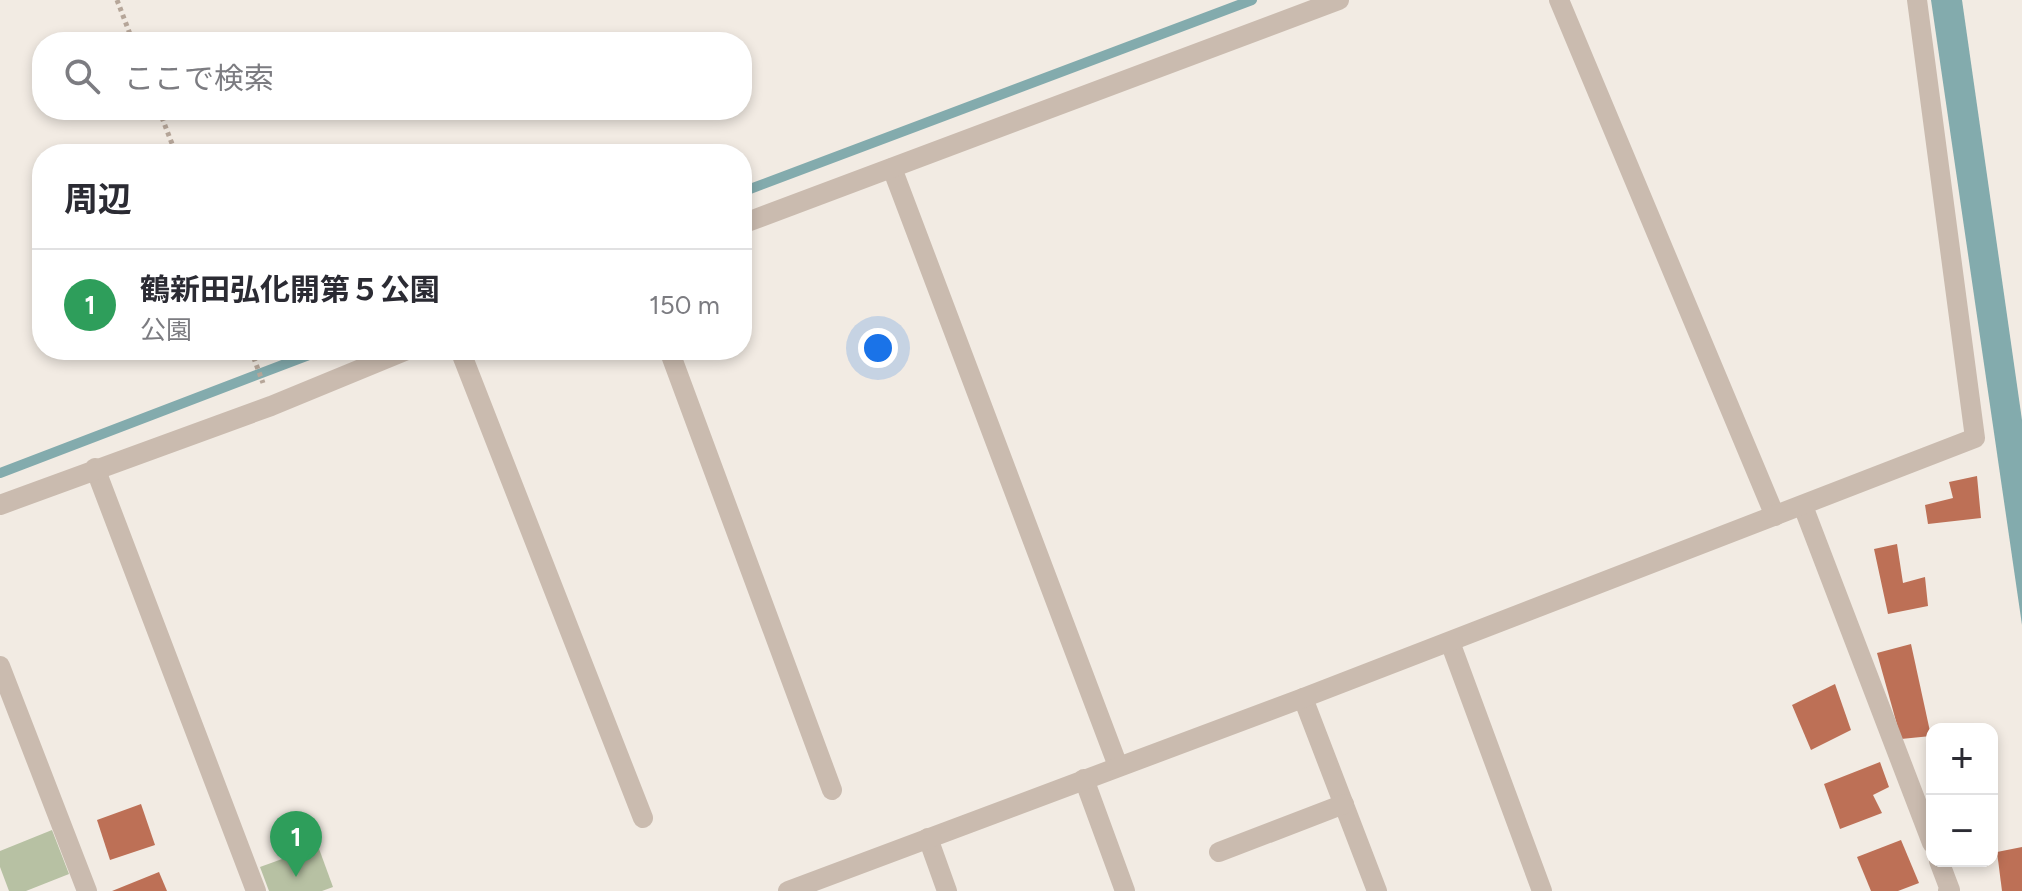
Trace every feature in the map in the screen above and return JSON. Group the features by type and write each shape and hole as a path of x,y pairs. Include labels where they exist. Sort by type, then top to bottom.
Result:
{"street":[{"path":"752,220 1339,0"},
{"path":"1559,0 1775,516"},
{"path":"788,891 1450,642 1975,438 1917,0"},
{"path":"892,168 1118,766"},
{"path":"0,505 271,406 383,360"},
{"path":"464,360 643,818"},
{"path":"673,360 832,790"},
{"path":"95,468 256,891"},
{"path":"1803,506 1926,827"},
{"path":"1450,642 1542,891"},
{"path":"0,666 87,891"},
{"path":"1303,698 1377,891"},
{"path":"1084,779 1125,891"},
{"path":"1219,852 1344,804"},
{"path":"928,838 947,891"},
{"path":"1941,867 1948,891"}],"path":[{"path":"117,0 129,32"},
{"path":"163,120 172,144"},
{"path":"255,360 264,385"}],"green space":[{"path":"52,830 69,874 26,891 9,891 0,867 0,851"},
{"path":"318,846 333,887 322,891 269,891 260,867"}],"water":[{"path":"1931,0 1962,0 2022,420 2022,625"}],"building":[{"path":"1977,476 1981,518 1928,524 1925,505 1953,498 1949,482"},
{"path":"1897,544 1903,583 1925,577 1928,606 1888,614 1874,549"},
{"path":"1911,644 1928,723 1926,736 1901,739 1877,653"},
{"path":"1835,684 1851,730 1811,750 1792,705"},
{"path":"1880,762 1889,787 1873,795 1882,813 1840,829 1824,784"},
{"path":"141,804 155,845 110,860 97,820"},
{"path":"1901,840 1919,883 1898,891 1871,891 1857,857"},
{"path":"2022,847 2022,891 2002,891 1998,852"},
{"path":"159,872 167,891 112,891"}],"waterway":[{"path":"752,188 1252,0"},
{"path":"0,473 296,360"}],"place":[{"name":"鶴新田弘化開第５公園","path":"296,877"}]}
